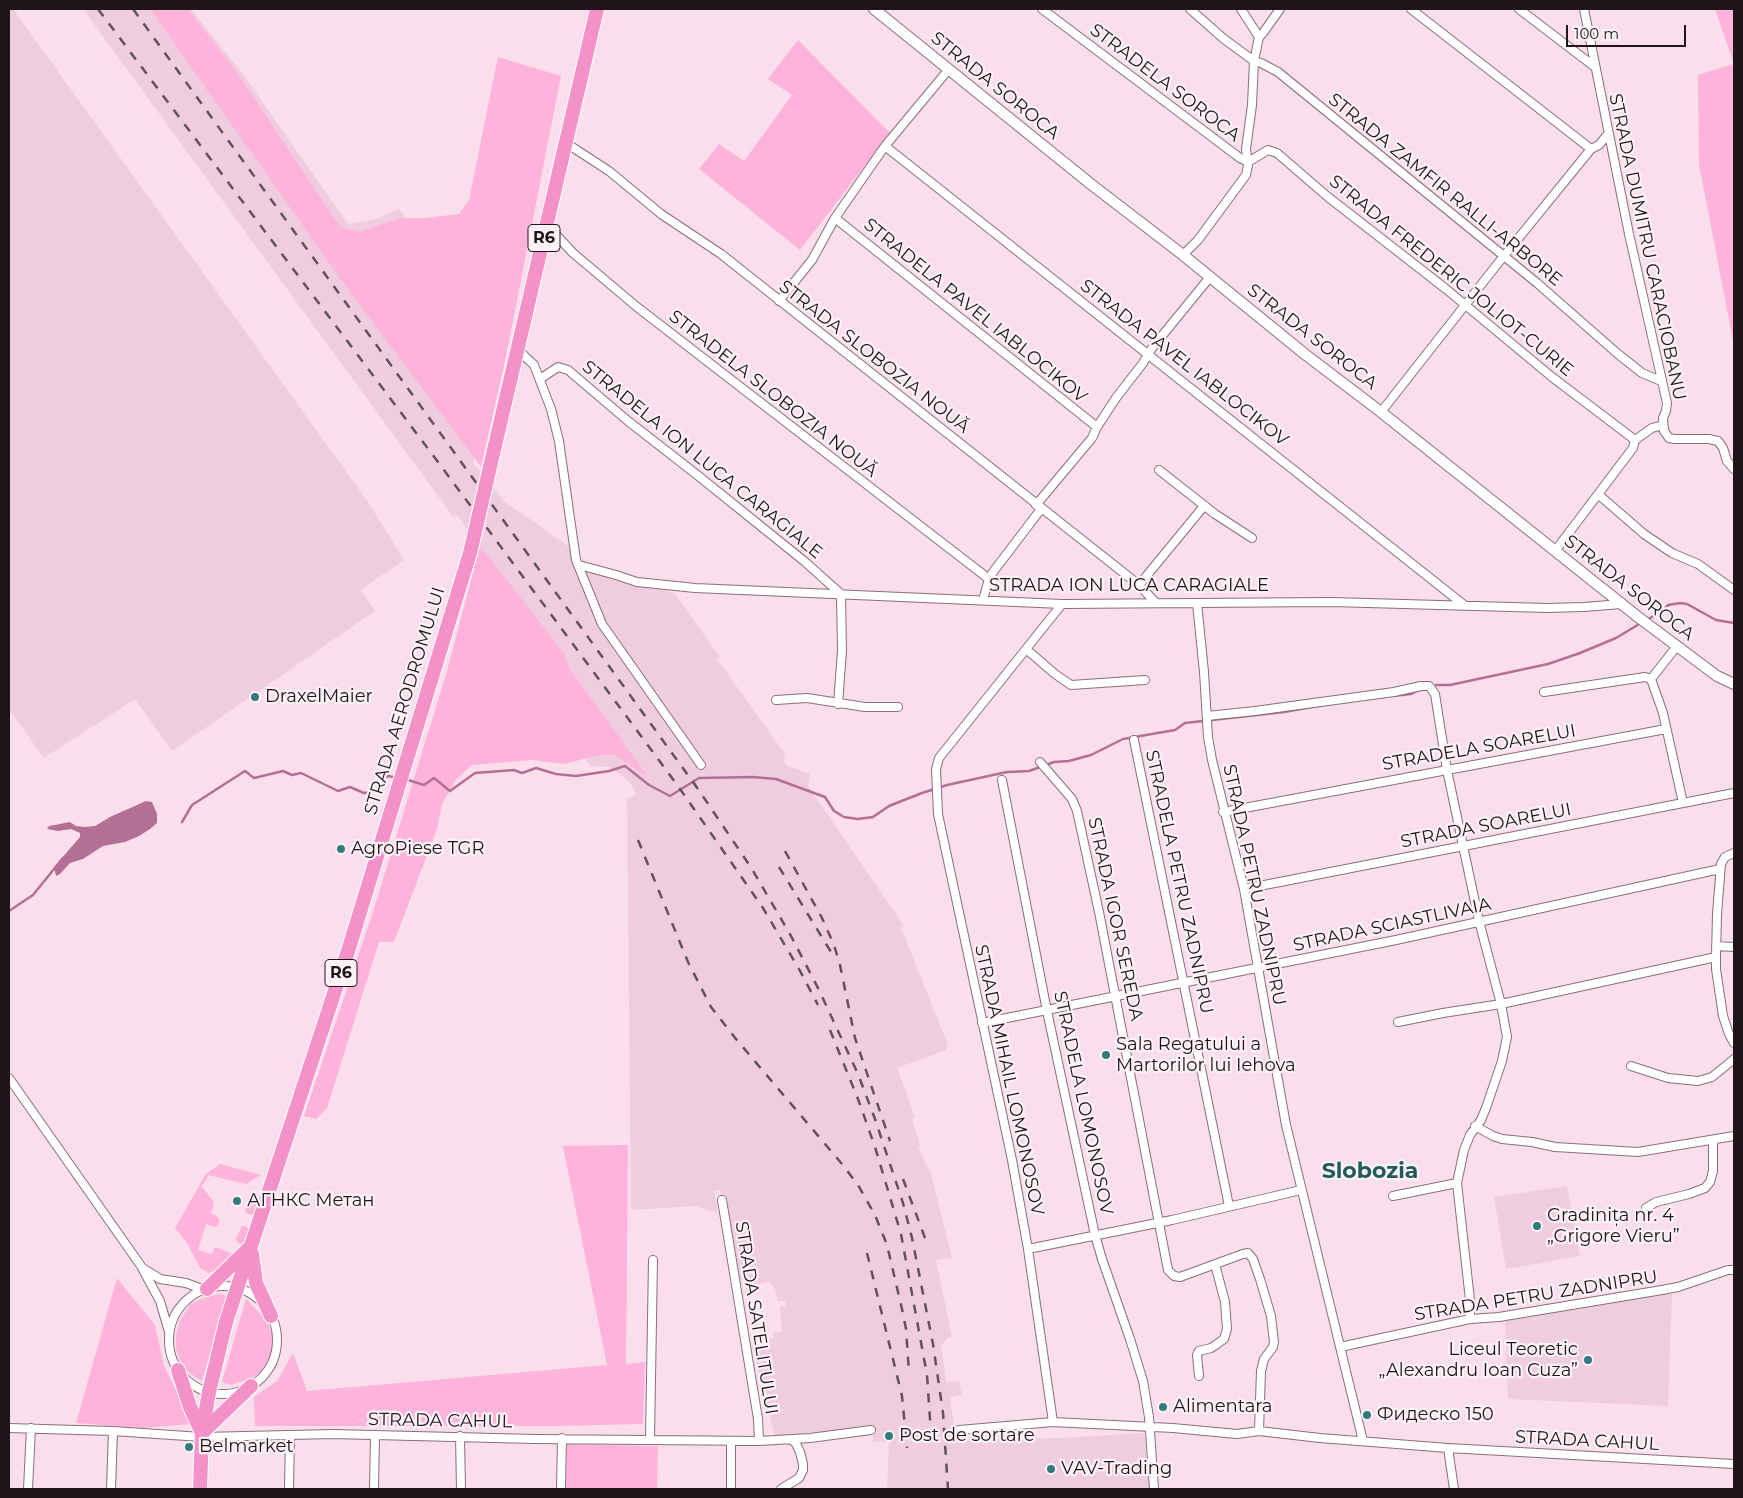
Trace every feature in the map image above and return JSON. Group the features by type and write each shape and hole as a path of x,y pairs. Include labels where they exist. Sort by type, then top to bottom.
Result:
{"highway":[{"name":"STRADA AERODROMULUI","path":"209,1392 217,1355 237,1288 349,948 470,553 597,9"},
{"path":"206,1289 251,1246"},
{"path":"251,1246 256,1283 271,1316"},
{"path":"178,1370 201,1435 252,1386"},
{"name":"R6","path":"200,1489 201,1435 209,1392"}],"street":[{"name":"STRADA SOROCA","path":"874,9 1092,186 1183,255 1621,604 1717,676 1734,684"},
{"name":"STRADELA SOROCА","path":"1042,9 1190,121 1248,162"},
{"name":"STRADA ZAMFIR RALLI-ARBORE","path":"1190,9 1254,62 1278,72 1555,298 1634,367 1661,381"},
{"path":"1241,9 1259,37"},
{"path":"1183,255 1198,240 1241,184 1248,171 1246,149 1254,62 1259,37 1267,29 1280,9"},
{"path":"1411,9 1591,149"},
{"path":"1520,9 1595,67"},
{"name":"STRADA DUMITRU CARACIOBANU","path":"1584,9 1608,134 1667,403 1663,425 1666,435 1675,440 1710,439 1718,441 1723,448 1727,461 1734,469"},
{"path":"779,301 812,260 835,218 885,146 949,69"},
{"path":"1381,412 1591,149 1599,145 1608,134"},
{"name":"STRADA SLOBOZIA NOUĂ","path":"566,144 609,172 661,214 708,245 1139,586 1156,603"},
{"name":"STRADA PAVEL IABLOCIKOV","path":"885,146 1464,604"},
{"name":"STRADA FREDERIC JOLIOT-CURIE","path":"1248,162 1268,150 1277,153 1328,197 1406,257 1552,377 1635,440"},
{"name":"STRADELA PAVEL IABLOCIKOV","path":"835,218 1097,427"},
{"name":"STRADELA SLOBOZIA NOUĂ","path":"547,225 573,253 637,307 989,578"},
{"path":"984,600 989,578 1039,507 1092,438 1116,398 1158,340 1210,277"},
{"path":"517,349 534,365 551,409 559,441 578,565 602,624 701,765"},
{"name":"STRADELA ION LUCA CARAGIALE","path":"540,379 558,367 568,370 628,421 804,561 841,594"},
{"path":"1555,551 1633,448 1635,440 1652,428 1663,425"},
{"path":"1159,470 1204,506 1252,538"},
{"path":"1598,495 1644,534 1672,553 1698,564 1734,590"},
{"path":"1139,586 1204,506"},
{"name":"STRADA ION LUCA CARAGIALE","path":"578,565 637,582 695,588 1062,604 1331,602 1464,604 1547,608 1621,604"},
{"path":"838,704 842,651 841,594"},
{"name":"STRADA PETRU ZADNIPRU","path":"1197,602 1212,760 1223,812 1244,889 1286,1124 1363,1441"},
{"name":"STRADA MIHAIL LOMONOSOV","path":"1053,1422 1028,1249 1012,1160 938,814 936,769 939,758 1062,604"},
{"path":"1651,679 1677,646"},
{"path":"1026,649 1067,684 1145,680"},
{"path":"1544,692 1645,677 1651,679 1659,698 1683,804"},
{"path":"1207,716 1394,692 1425,686 1429,686 1434,690 1447,770 1479,921 1501,1004 1507,1045 1486,1108 1481,1120 1470,1134 1464,1150 1457,1183 1470,1300 1470,1319"},
{"path":"776,700 807,698 865,707 898,708"},
{"name":"STRADELA SOARELUI","path":"1223,812 1666,729"},
{"name":"STRADELA PETRU ZADNIPRU","path":"1134,740 1229,1206"},
{"name":"STRADA IGOR SEREDA","path":"1040,762 1072,799 1077,811 1116,997 1168,1270 1174,1276 1180,1277 1215,1264"},
{"name":"STRADELA LOMONOSOV","path":"1002,780 1047,1011 1096,1235 1102,1259 1143,1382 1150,1427 1154,1489"},
{"name":"STRADA SOARELUI","path":"1244,889 1734,793"},
{"path":"1734,853 1725,857 1720,869 1716,914 1716,969 1723,1016 1734,1043"},
{"name":"STRADA SCIASTLIVAIA","path":"982,1023 1396,940 1720,869"},
{"path":"1716,946 1734,947"},
{"path":"1398,1022 1501,1004 1716,957"},
{"path":"1631,1066 1668,1078 1698,1081 1712,1077 1734,1059"},
{"path":"9,1078 141,1266 160,1301 169,1332 172,1358 186,1380 209,1392 224,1394 238,1392 252,1386 264,1375 272,1362 276,1347 276,1331 271,1316 251,1294 237,1288 222,1286 206,1289 193,1295 182,1305 174,1318 169,1332"},
{"path":"1475,1126 1502,1139 1542,1145 1638,1152 1734,1136"},
{"path":"1646,1208 1656,1202 1695,1193 1705,1188 1710,1182 1713,1171 1713,1140"},
{"path":"1392,1196 1457,1183"},
{"path":"1028,1249 1301,1190"},
{"name":"STRADA SATELITULUI","path":"722,1200 758,1419 759,1441"},
{"path":"1199,1376 1197,1356 1199,1352 1217,1344 1224,1338 1227,1329 1225,1302 1215,1264 1248,1254 1253,1259 1271,1316 1274,1342 1273,1347 1264,1359 1261,1371 1259,1431"},
{"path":"650,1439 653,1260"},
{"path":"141,1266 160,1279 186,1283 206,1289"},
{"name":"STRADA PETRU ZADNIPRU","path":"1340,1347 1470,1319 1499,1317 1678,1287 1728,1270 1734,1270"},
{"name":"STRADA CAHUL","path":"959,1430 1053,1422 1237,1434 1259,1431 1320,1438 1448,1448 1734,1464"},
{"name":"STRADA CAHUL","path":"9,1428 201,1435 375,1435 731,1441 791,1440 871,1430"},
{"path":"28,1489 31,1428"},
{"path":"111,1489 113,1431"},
{"path":"289,1489 290,1435"},
{"path":"374,1489 375,1435"},
{"path":"460,1436 461,1489"},
{"path":"561,1489 562,1438"},
{"path":"781,1489 798,1478 803,1468 799,1450 795,1442 791,1440"},
{"path":"731,1441 731,1489"},
{"path":"1448,1448 1454,1489"}],"shaded area":[{"path":"9,9 13,9 368,502 404,560 361,590 375,611 172,751 135,699 44,758 9,709"},
{"path":"83,9 191,9 242,73 348,224 376,219 399,209 449,272 501,347 473,463 505,502 567,545 576,561 589,571 636,586 660,588 675,594 720,657 717,659 785,754 784,761 786,765 810,774 808,786 904,926 901,928 948,1045 946,1050 897,1068 915,1117 912,1119 921,1147 918,1148 931,1174 952,1258 936,1260 952,1337 949,1337 941,1345 946,1382 959,1381 962,1395 950,1397 956,1440 1060,1438 1144,1433 1150,1489 887,1489 889,1442 873,1442 873,1427 775,1436 752,1346 769,1344 769,1339 774,1338 773,1333 782,1332 780,1307 786,1306 785,1301 778,1301 775,1289 769,1282 753,1285 752,1279 737,1281 720,1190 714,1191 718,1213 695,1206 631,1210 627,799 636,794 631,784 620,774 608,767 590,766 578,745 496,568 456,514 454,518"},
{"path":"150,9 188,9 238,74 341,227 359,232 401,218 425,218 459,214 469,200 498,57 561,76 506,356 481,467 344,284"},
{"path":"1715,9 1734,9 1734,64"},
{"path":"798,40 890,133 800,250 699,169 719,144 744,161 792,95 768,79"},
{"path":"1734,64 1734,346 1699,164 1698,75"},
{"path":"480,546 564,653 569,668 648,777 615,755 598,755 565,764 531,760 472,765 456,780 442,804 437,829 394,942 379,942 327,1108 316,1119 304,1116 373,912 447,671"},
{"path":"146,801 152,802 157,814 157,823 150,829 125,842 103,846 83,859 70,863 56,876 54,867 80,837 80,833 71,829 58,831 47,829 49,826 70,822 76,826 95,826"},
{"path":"628,1145 626,1364 645,1362 643,1424 556,1426 255,1426 254,1397 277,1381 293,1353 307,1391 607,1365 563,1146"},
{"path":"220,1164 261,1175 246,1184 208,1175 206,1181 201,1186 214,1202 211,1214 216,1215 220,1221 214,1227 206,1224 198,1250 212,1254 215,1247 234,1254 215,1271 209,1273 200,1268 187,1243 175,1228 206,1174"},
{"name":"Gradinița nr. 4 „Grigore Vieru”","path":"1567,1186 1580,1256 1506,1269 1494,1197"},
{"path":"254,1192 260,1198 256,1212 251,1215 246,1213 245,1210 249,1195"},
{"path":"242,1226 247,1227 249,1232 246,1243 241,1245 236,1239"},
{"path":"117,1278 155,1325 164,1366 191,1424 142,1428 76,1423"},
{"name":"Liceul Teoretic „Alexandru Ioan Cuza”","path":"1672,1293 1668,1406 1508,1399 1505,1321 1583,1306"},
{"path":"221,1294 227,1296 202,1381 188,1372 182,1365 176,1349 176,1334 180,1320 191,1304 207,1296"},
{"path":"246,1299 262,1315 269,1326 273,1337 273,1350 260,1372 252,1378 231,1385 222,1382"},
{"path":"567,1444 658,1446 657,1489 566,1489"}],"waterway":[{"path":"1648,619 1663,611 1668,605 1680,603 1687,604 1716,620 1734,623"},
{"path":"1436,685 1450,685 1548,664 1616,638 1641,623"},
{"path":"1392,696 1411,694 1421,689"},
{"path":"405,779 424,785 434,778 450,791 475,773 514,770 522,773 536,768 556,774 576,776 609,771 625,766 649,785 670,796 699,778 753,777 776,779 825,797 834,811 844,817 858,819 873,817 889,806 947,785 1007,772 1029,771 1054,762 1069,761 1091,755 1123,739 1175,730 1185,723 1284,712 1323,705"},
{"path":"182,822 192,805 245,771 254,778 283,771 292,775 301,773 338,791 350,787 364,793 377,791 380,778 389,776 397,778"},
{"path":"9,911 33,895 63,858"}],"railway":[{"path":"98,9 678,786 763,908 818,1005"},
{"path":"133,9 698,789 752,869 791,936 819,990 858,1074 903,1203 912,1238 933,1344 943,1413 948,1489"},
{"path":"638,840 688,962 711,1007 842,1164 858,1185 875,1215 887,1245 902,1309 906,1329 909,1372"},
{"path":"785,851 822,918 834,945 855,1038 890,1141"},
{"path":"779,867 831,952"},
{"path":"830,1030 875,1147 901,1234 927,1375 931,1434"},
{"path":"903,1179 925,1238"},
{"path":"867,1253 902,1396 907,1448"}],"place":[{"name":"DraxelMaier","path":"255,697"},
{"name":"AgroPiese TGR","path":"341,849"},
{"name":"Sala Regatului a Martorilor lui Iehova","path":"1106,1055"},
{"name":"АГНКС Метан","path":"237,1201"},
{"name":"Gradinița nr. 4 „Grigore Vieru”","path":"1537,1226"},
{"name":"Liceul Teoretic „Alexandru Ioan Cuza”","path":"1588,1360"},
{"name":"Alimentara","path":"1163,1407"},
{"name":"Фидеско 150","path":"1367,1415"},
{"name":"Post de sortare","path":"889,1436"},
{"name":"Belmarket","path":"189,1447"},
{"name":"VAV-Trading","path":"1051,1469"}],"district":[{"name":"Slobozia","path":"1370,1172"}]}
